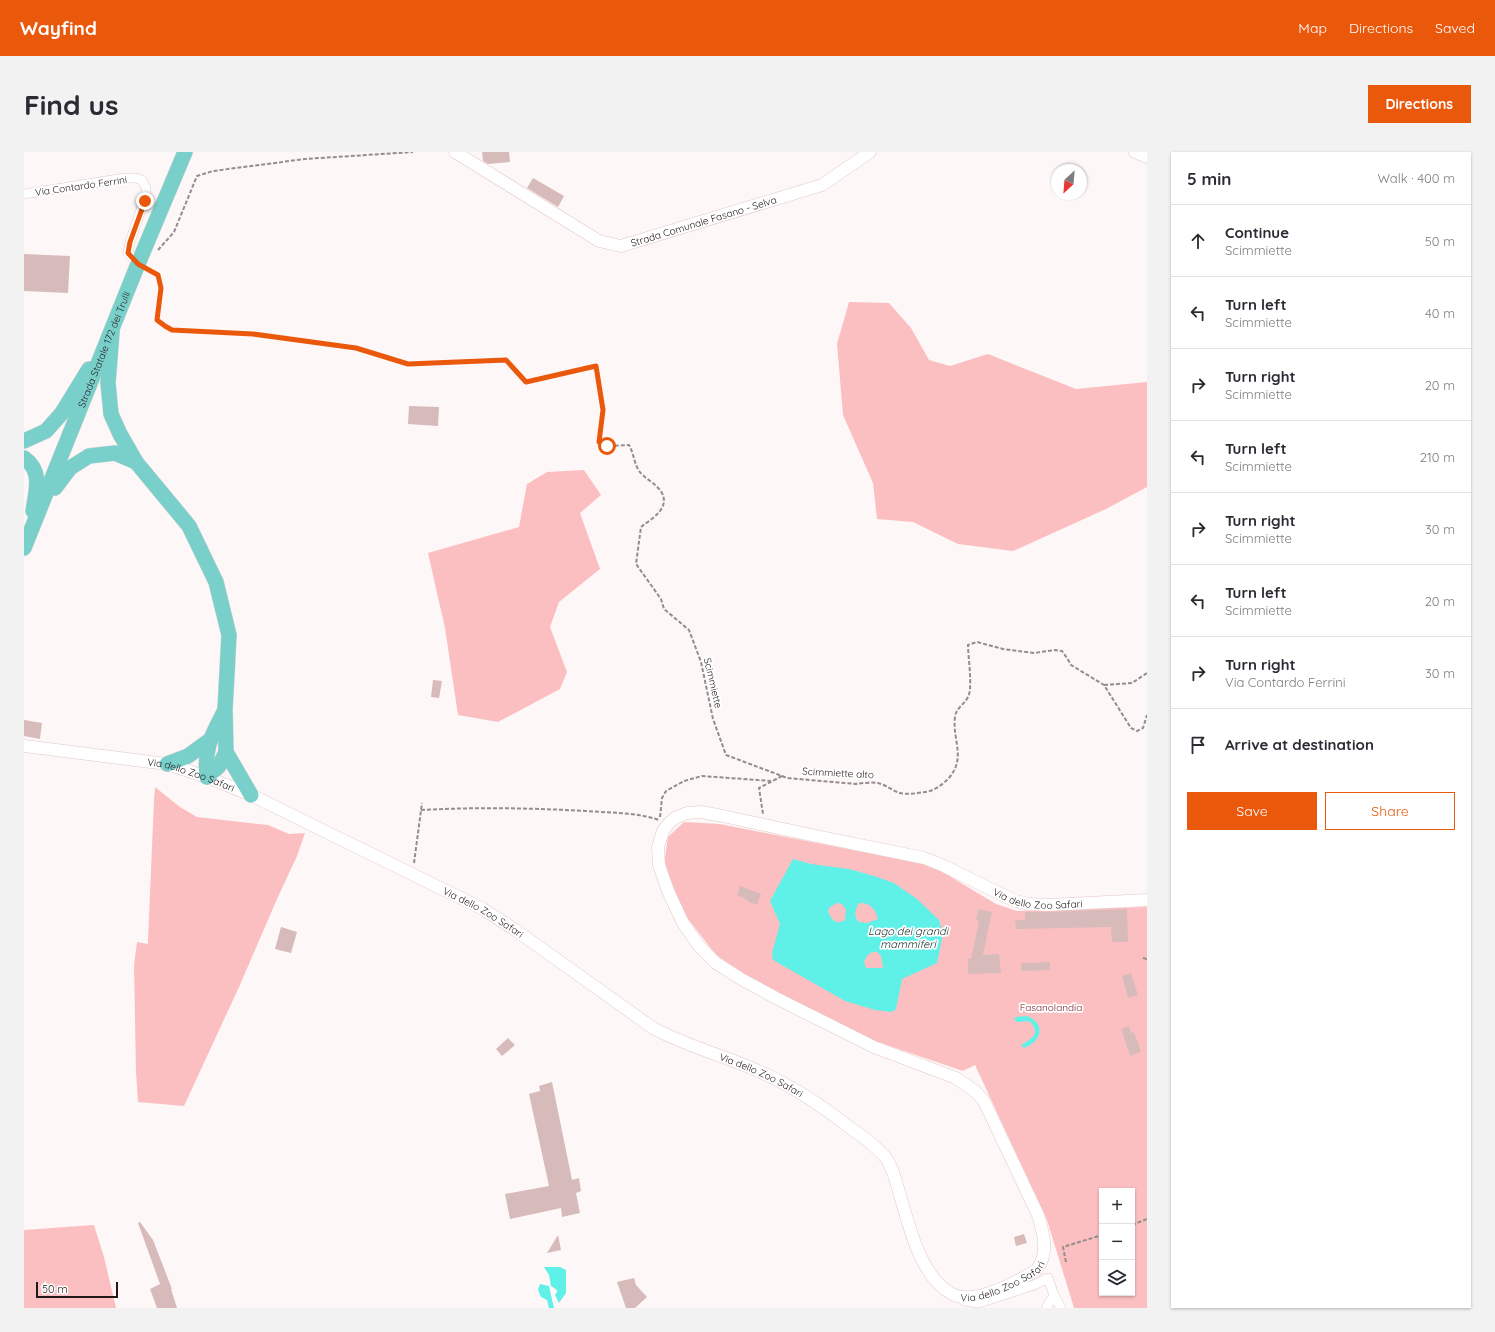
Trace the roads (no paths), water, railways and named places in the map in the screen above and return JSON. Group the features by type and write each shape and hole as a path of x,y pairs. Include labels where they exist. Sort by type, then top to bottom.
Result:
{"main road":[{"name":"Strada Statale 172 dei Trulli","path":"27,542 141,257 185,152"},
{"path":"24,441 46,430 62,413 112,332"},
{"path":"112,332 108,383 111,414 120,434 136,462 189,526 216,582 229,636 225,710 226,752 219,766 207,777"},
{"path":"41,506 70,468 90,456 115,453 136,462"},
{"path":"24,458 30,462 35,469 37,480 27,542"},
{"path":"207,777 206,761 210,740 225,710"},
{"path":"167,764 188,756 210,740"},
{"path":"226,752 251,795"}],"street":[{"name":"Strada Comunale Fasano - Selva","path":"455,152 599,241 621,246 822,185 870,152"},
{"path":"1135,152 1147,157"},
{"name":"Via Contardo Ferrini","path":"24,194 125,178 142,180 146,188 146,196 130,242 128,253 141,257"},
{"name":"Via dello Zoo Safari","path":"24,746 129,758 167,764 207,777 251,795 483,909 514,929 653,1028 670,1037 757,1070 781,1082 850,1128 874,1147 886,1159 892,1171 909,1226 921,1257 939,1285 954,1295 976,1296 991,1292 1018,1281 1038,1269 1044,1253 1044,1234 1038,1215 984,1101 976,1092 956,1078 874,1047 741,980 716,963 699,946 683,923 668,891 659,865 658,846 663,831 664,821 687,813 701,812 924,858 944,866 1015,901 1030,904 1054,905 1147,900"},
{"path":"954,1295 964,1301 979,1302 1048,1278 1054,1295 1061,1308"},
{"path":"1046,1308 1054,1295"}],"water":[{"name":"Lago dei grandi mammiferi","path":"793,859 811,864 849,869 894,883 917,899 939,920 943,934 937,963 902,979 896,1009 892,1012 875,1010 845,1001 773,960 772,953 780,924 770,901","holes":["837,903 842,904 846,910 845,920 842,922 834,921 828,911 830,907","859,903 867,904 872,907 878,919 867,923 859,922 855,915","872,952 877,952 881,956 883,968 866,968 864,962 867,956"]},
{"path":"1027,1016 1033,1019 1037,1024 1039,1033 1034,1042 1024,1048 1021,1045 1032,1038 1035,1029 1029,1021 1017,1022 1014,1019 1016,1017"},
{"path":"544,1267 560,1267 566,1270 566,1293 559,1303 555,1295 557,1290 551,1286 549,1275"},
{"path":"540,1284 549,1286 554,1308 549,1308 547,1300 541,1297 538,1290"}],"park label":[{"name":"Fasanolandia","path":"1051,1007"}]}
